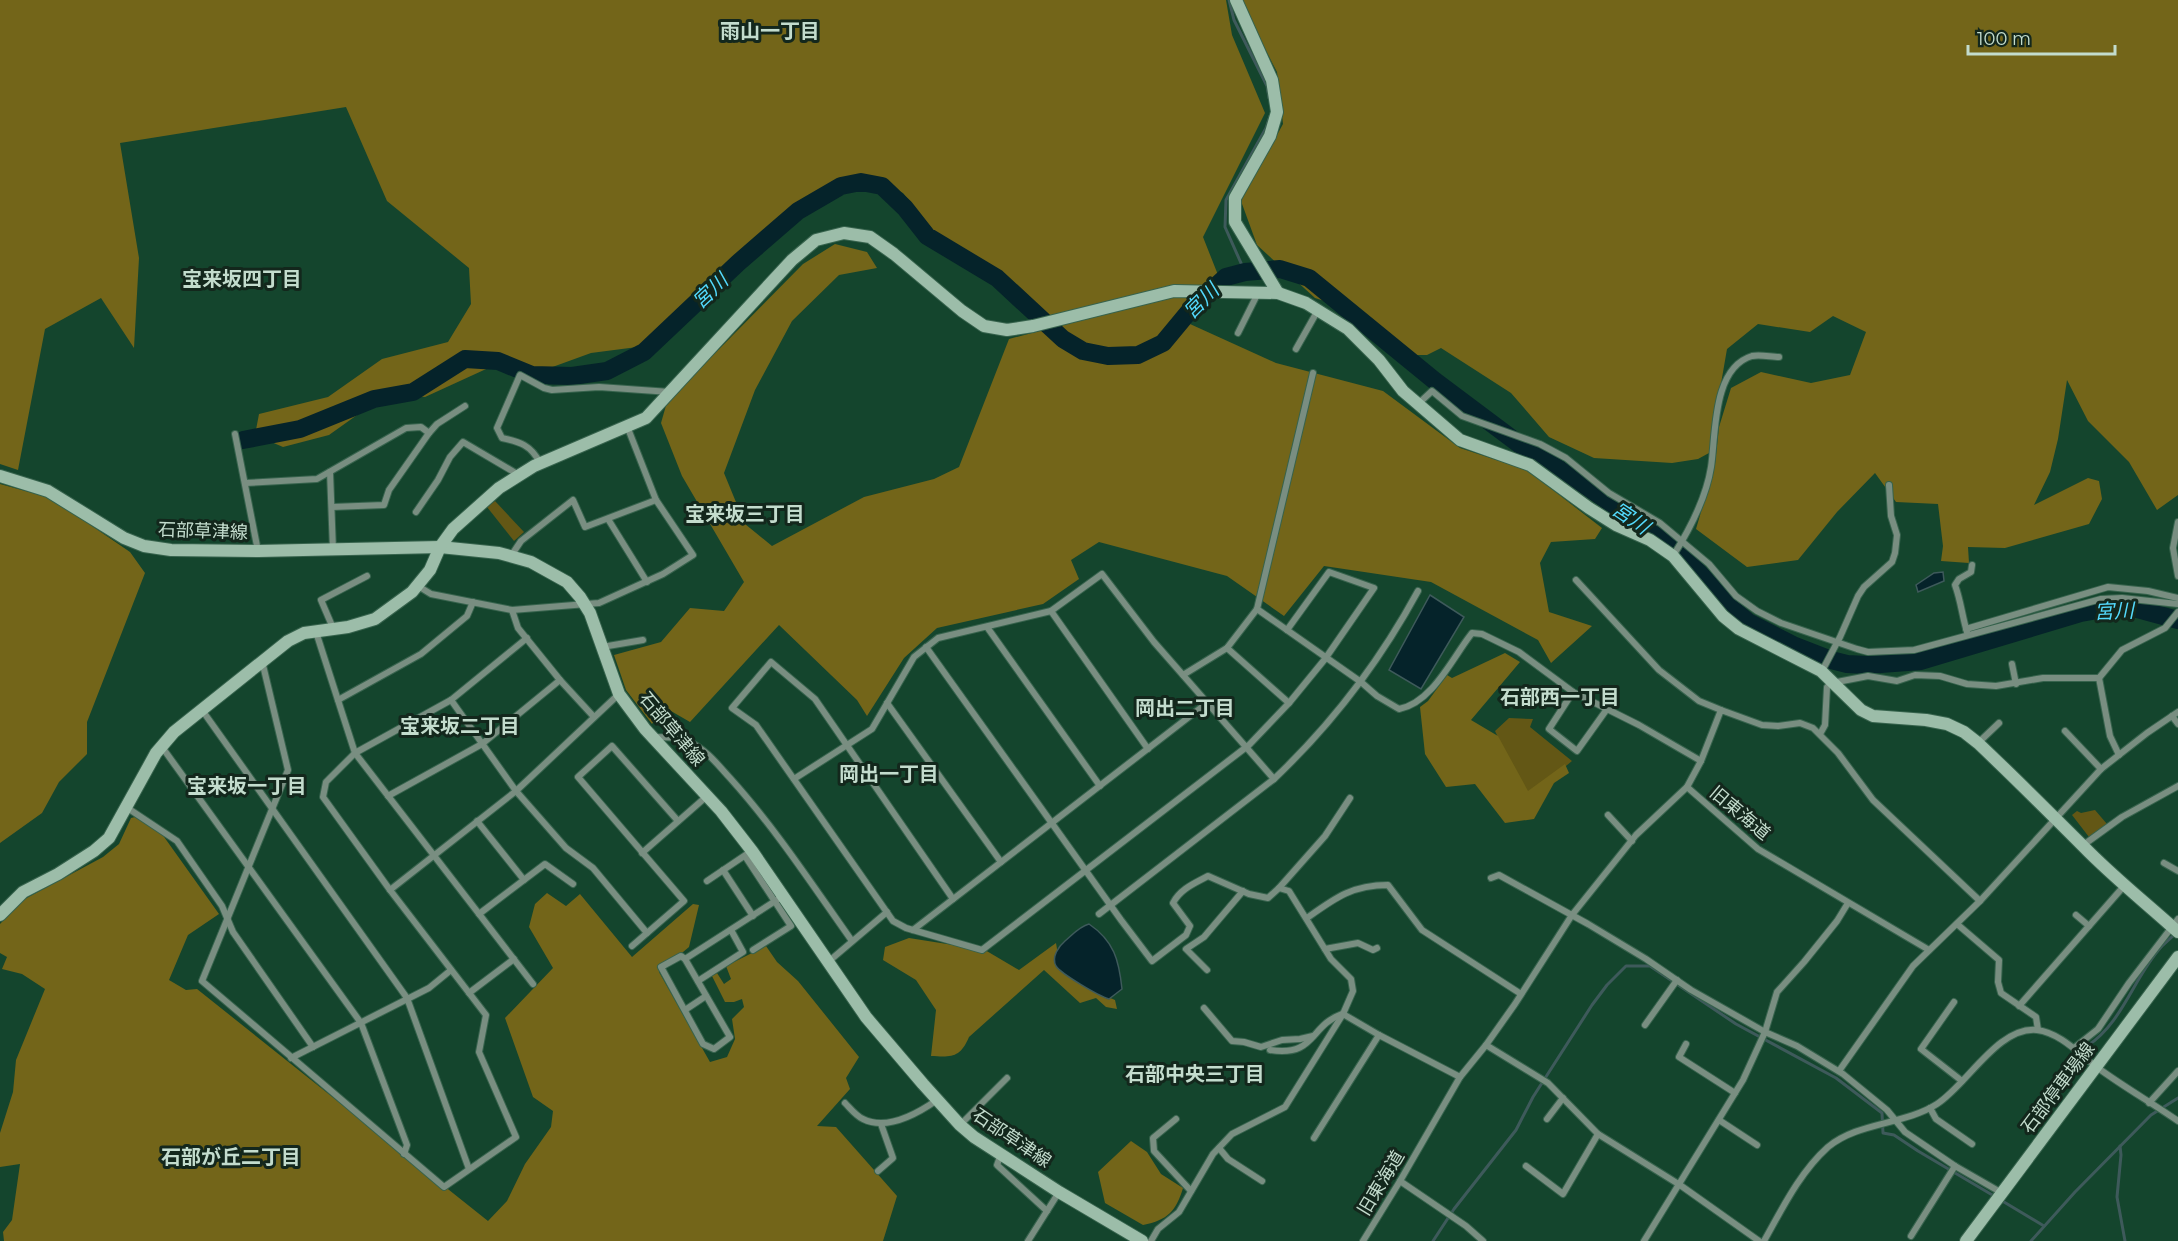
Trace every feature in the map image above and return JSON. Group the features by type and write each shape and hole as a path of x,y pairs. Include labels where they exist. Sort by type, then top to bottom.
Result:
{"street":[{"path":"1236,0 1272,80 1277,112 1270,136 1235,198 1235,222 1278,293"},
{"path":"0,915 24,892 58,874 94,851 109,838 156,753 174,732 201,709 288,641 304,633 375,619 412,592 430,570 440,548 453,529 499,488 540,464 646,418 792,260 816,240 844,233 870,237 984,326 1007,330 1033,326 1174,291 1278,293 1306,303 1348,328 1379,360 1403,390 1420,402 1460,440 1530,465 1616,525 1650,540 1673,556 1723,616 1739,629 1823,668 1832,683 1861,710 1873,716 1947,724 1964,732 2057,818 2082,846 2124,886 2176,925 2129,983 2098,1029 2074,1048"},
{"path":"1238,333 1258,293"},
{"path":"1296,349 1318,310"},
{"path":"1673,556 1700,503 1711,468 1716,413 1725,384 1736,365 1752,356 1779,357"},
{"path":"1183,675 1227,648 1257,609 1313,373"},
{"path":"540,464 537,456 524,443 502,438 497,428 520,375 552,390 599,387 671,392"},
{"path":"1420,402 1432,391 1462,416 1540,444 1566,458 1609,493 1660,523 1709,564 1736,596 1757,611 1780,623 1836,645 1868,652 1914,650 2108,587 2148,591 2178,598"},
{"path":"332,507 384,505 389,489 436,424 465,406"},
{"path":"417,585 430,594 512,610 599,603 663,574 693,555 656,500 627,426"},
{"path":"245,483 317,479 406,428 421,427 429,433"},
{"path":"235,434 258,551"},
{"path":"417,512 450,457 463,442 519,476"},
{"path":"330,472 333,551"},
{"name":"石部草津線","path":"0,476 48,491 124,538 144,546 171,550 258,551 440,548 499,553 531,562 567,582 590,614 619,694 652,737 707,796 866,1017 937,1100 960,1125 1001,1154 1059,1192 1142,1241"},
{"path":"1823,668 1863,587 1892,562 1897,535 1891,516 1889,485"},
{"path":"511,556 521,541 573,500 585,528 656,500"},
{"path":"608,519 647,582"},
{"path":"2178,522 2173,548 2178,576"},
{"path":"1967,632 1962,603 1955,585 1959,579 1971,572 1972,565"},
{"path":"953,899 815,699 771,662 732,708 756,725 893,921 913,930 981,950 1246,747 1289,703 1326,657 1374,588 1329,572 1287,630"},
{"path":"794,779 872,729 914,657 938,638 1051,612 1102,574 1154,642 1274,779"},
{"path":"333,629 321,600 367,576"},
{"path":"1576,580 1659,670 1699,701 1762,725 1778,726 1800,723 1813,728 1838,753 1873,800 1980,901"},
{"path":"1099,914 1274,779 1314,738 1361,682 1395,633 1418,591"},
{"path":"1967,632 2101,599 2122,598 2178,604"},
{"path":"338,700 421,654 467,616 473,603"},
{"path":"1257,609 1399,709 1407,707 1428,693 1469,637 1477,633 1519,652 1573,692 1701,761"},
{"path":"512,610 518,628 560,680 594,717"},
{"path":"1051,612 1148,749"},
{"path":"2099,678 2122,650 2165,628 2178,612"},
{"path":"987,627 1100,786"},
{"path":"315,631 355,753 533,984"},
{"path":"262,661 288,770 202,981 444,1187 516,1137 479,1052 486,1015 390,890 323,797 326,782 355,753 451,700 527,638"},
{"path":"601,648 643,640"},
{"path":"926,647 1110,906 1152,961 1186,934 1190,926 1173,903 1176,896 1189,885 1209,876 1243,891 1268,898 1325,837 1350,798"},
{"path":"1227,648 1289,703"},
{"path":"2012,664 2016,684"},
{"path":"1820,734 1825,725 1827,687 1832,683 1868,676 1897,681 1915,675 1940,676 1967,684 1996,686 2043,678 2099,678"},
{"path":"2099,678 2110,736 2119,755"},
{"path":"388,796 482,744 560,680"},
{"path":"1573,692 1549,729 1577,751 1607,709"},
{"path":"390,890 516,791 619,694"},
{"path":"451,700 516,791 566,848 593,868 647,933"},
{"path":"887,703 1001,862"},
{"path":"913,930 1207,703"},
{"path":"201,709 407,998 469,1170"},
{"path":"1687,787 1701,761 1721,710"},
{"path":"1839,1071 1913,966 1980,901 2101,769 2175,714 2178,724"},
{"path":"1978,743 1999,723"},
{"path":"2065,731 2101,769"},
{"path":"652,737 672,736 690,742 711,756 745,794 852,941"},
{"path":"162,746 361,1023 407,1145 404,1154"},
{"path":"632,946 684,901 578,777 612,746 678,821"},
{"path":"2082,846 2122,817 2178,786"},
{"name":"旧東海道","path":"1363,1241 1460,1077 1486,1045 1572,915 1632,840 1687,787 1758,849 1929,950"},
{"path":"642,853 707,796"},
{"path":"126,807 177,842 222,906 233,932 313,1047"},
{"path":"1608,815 1632,840"},
{"path":"477,821 524,880"},
{"path":"707,881 748,854"},
{"path":"2164,862 2178,871"},
{"path":"479,914 545,864 573,884"},
{"path":"723,870 753,916"},
{"path":"1491,878 1499,875 1572,915 1765,1032 1797,1046 1839,1071 1898,1121 1905,1132 1954,1166 2002,1193"},
{"path":"1307,918 1348,891 1370,885 1388,885 1422,930 1521,994"},
{"path":"2019,1006 2124,886"},
{"path":"1151,1241 1158,1229 1179,1212 1213,1154 1232,1134 1285,1107 1353,992 1350,979 1331,958 1289,891 1279,888"},
{"path":"1207,970 1186,949 1204,937 1243,891"},
{"path":"685,959 779,899 791,926 753,950"},
{"path":"1644,1241 1735,1093 1765,1032 1777,992 1837,921 1848,903"},
{"path":"828,962 887,912"},
{"path":"2076,915 2089,926"},
{"path":"1957,924 1999,960 1998,981 2001,993 2036,1017 2038,1030"},
{"path":"698,981 743,952 731,930"},
{"path":"1325,949 1358,943 1373,950 1377,948"},
{"path":"681,956 698,981 730,1037 714,1049 703,1044 661,967 681,956"},
{"name":"石部停車場線","path":"1966,1241 2178,957"},
{"path":"469,993 513,959"},
{"path":"291,1058 429,988 451,970"},
{"path":"1645,1025 1677,980"},
{"path":"685,1010 706,996"},
{"path":"1954,1002 1921,1049 1962,1081"},
{"path":"1204,1008 1232,1041 1261,1047 1282,1040 1313,1036"},
{"path":"1342,1014 1460,1077"},
{"path":"1270,1050 1296,1051 1307,1045 1313,1036 1334,1017 1342,1014"},
{"path":"1764,1241 1791,1192 1829,1147 1853,1133 1917,1115 1930,1108 2009,1036 2038,1030 2050,1034 2074,1048 2097,1067 2178,1121"},
{"path":"1314,1138 1379,1035"},
{"path":"1686,1044 1679,1058 1735,1093"},
{"path":"1486,1045 1548,1083 1598,1134 1680,1185 1759,1241"},
{"path":"2149,1102 2178,1071"},
{"path":"960,1125 1007,1078"},
{"path":"1547,1119 1563,1098"},
{"path":"845,1103 862,1119 881,1124 914,1113 937,1100"},
{"path":"1930,1108 1936,1119 1972,1144"},
{"path":"1176,1119 1153,1138 1154,1151 1191,1191"},
{"path":"1719,1120 1757,1145"},
{"path":"878,1171 893,1158 881,1124"},
{"path":"1526,1166 1563,1194 1598,1134"},
{"path":"1219,1148 1228,1159 1262,1181"},
{"path":"1001,1154 997,1165 1047,1211"},
{"path":"1911,1236 1954,1166"},
{"path":"1400,1181 1466,1226 1483,1241"},
{"path":"1028,1241 1059,1192"}],"shaded area":[{"path":"0,0 1226,0 1232,35 1265,113 1203,237 1220,280 1190,324 1276,363 1383,391 1460,448 1527,470 1602,528 1595,539 1551,542 1540,563 1549,612 1592,626 1551,663 1538,640 1431,582 1324,566 1284,616 1227,576 1099,542 1071,560 1079,579 1043,604 937,628 904,658 867,716 857,700 779,625 690,722 664,707 652,724 626,690 614,655 661,642 690,608 724,611 744,582 682,476 661,423 667,402 803,264 835,244 867,252 877,268 839,275 792,321 755,390 724,473 745,524 772,546 864,497 934,479 959,467 1009,339 1084,319 1063,312 1047,317 933,230 903,193 862,177 837,183 795,224 645,346 591,353 536,373 508,359 425,397 388,393 329,435 283,447 255,435 259,414 328,397 382,359 448,342 471,304 469,268 387,201 346,107 120,143 139,258 134,348 101,298 45,329 18,470 0,464"},
{"path":"1240,0 2178,0 2178,495 2157,510 2129,462 2088,421 2067,380 2058,439 2050,472 2034,505 2088,478 2099,481 2102,499 2089,524 2005,548 1968,547 1969,563 1941,561 1943,546 1938,504 1896,502 1875,473 1837,512 1798,560 1747,567 1696,529 1715,464 1719,427 1731,388 1761,372 1811,383 1850,375 1866,332 1833,316 1810,332 1758,324 1727,349 1709,453 1698,459 1672,463 1594,458 1549,437 1511,393 1441,348 1427,355 1412,355 1359,312 1315,298 1257,245 1241,201 1283,124 1277,72"},
{"path":"0,484 51,498 130,552 145,573 87,722 87,754 59,782 42,813 0,843"},
{"path":"495,501 524,532 514,541 487,507"},
{"path":"1505,653 1520,662 1471,720 1498,736 1528,791 1565,764 1569,773 1554,783 1534,819 1505,823 1475,784 1446,787 1425,754 1420,707 1428,701 1447,675 1452,678"},
{"path":"1509,718 1533,719 1530,727 1572,761 1527,798 1495,731"},
{"path":"2095,810 2107,824 2089,837 2072,815 2077,811 2081,813"},
{"path":"135,817 162,834 219,914 188,935 169,980 186,990 197,989 488,1221 507,1201 525,1164 551,1127 553,1111 533,1097 505,1018 553,968 529,927 535,904 547,893 566,906 580,894 632,957 693,904 699,905 689,947 659,972 710,1062 727,1057 735,1039 732,1019 744,1007 742,999 725,1002 712,976 717,973 724,984 731,979 726,966 766,946 777,962 798,981 859,1057 846,1078 850,1089 817,1126 836,1127 897,1196 883,1241 4,1241 3,1232 12,1220 20,1164 0,1167 0,1133 13,1092 16,1060 45,989 22,974 2,969 7,957 0,953 0,924 23,900 103,857 119,844 131,818"},
{"path":"909,938 985,950 1019,970 1056,943 1058,955 1087,988 1115,1000 1117,1009 1106,1007 1096,998 1080,1003 1044,970 969,1037 959,1053 950,1056 931,1056 936,1010 916,980 883,960 885,947"},
{"path":"1131,1141 1147,1152 1161,1174 1183,1188 1170,1213 1159,1220 1143,1225 1105,1203 1098,1172"}],"water":[{"path":"1943,572 1944,581 1918,592 1916,585 1934,573"},
{"path":"1430,595 1464,617 1421,689 1389,670"},
{"path":"1089,924 1110,944 1117,960 1122,989 1109,999 1072,979 1059,970 1055,963 1055,955 1060,946 1079,929"}],"waterway":[{"path":"1229,0 1234,20 1267,86 1269,98"},
{"path":"1245,272 1225,227 1226,200 1266,128 1270,116"},
{"name":"宮川","path":"243,440 300,429 374,399 413,392 465,359 498,361 532,375 572,376 607,371 644,352 738,263 798,211 841,186 861,182 882,186 905,208 927,236 997,278 1063,339 1083,351 1108,356 1138,355 1163,343 1192,308 1226,277 1245,272 1280,269 1309,278 1435,381 1519,444 1586,486 1672,545 1730,607 1748,622 1795,646 1831,660 1867,665 1921,661 2081,613 2109,608 2130,607 2178,620"},
{"path":"2087,1046 2110,1025 2152,958 2176,933"},
{"path":"1433,1241 1454,1209 1516,1130 1533,1097 1592,1005 1607,985 1626,966 1650,966 1736,1024 1836,1078 1882,1113 1883,1133 1894,1135 1994,1196"},
{"path":"2031,1241 2075,1192 2151,1115 2178,1098"},
{"path":"2120,1146 2117,1197 2125,1241"},
{"path":"1999,1199 2044,1226"}],"district":[{"name":"雨山一丁目","path":"770,31"},
{"name":"宝来坂四丁目","path":"242,279"},
{"name":"宝来坂三丁目","path":"745,514"},
{"name":"石部西一丁目","path":"1560,697"},
{"name":"岡出二丁目","path":"1185,708"},
{"name":"宝来坂二丁目","path":"460,726"},
{"name":"岡出一丁目","path":"889,774"},
{"name":"宝来坂一丁目","path":"247,786"},
{"name":"石部中央三丁目","path":"1195,1074"},
{"name":"石部が丘二丁目","path":"231,1157"}]}
